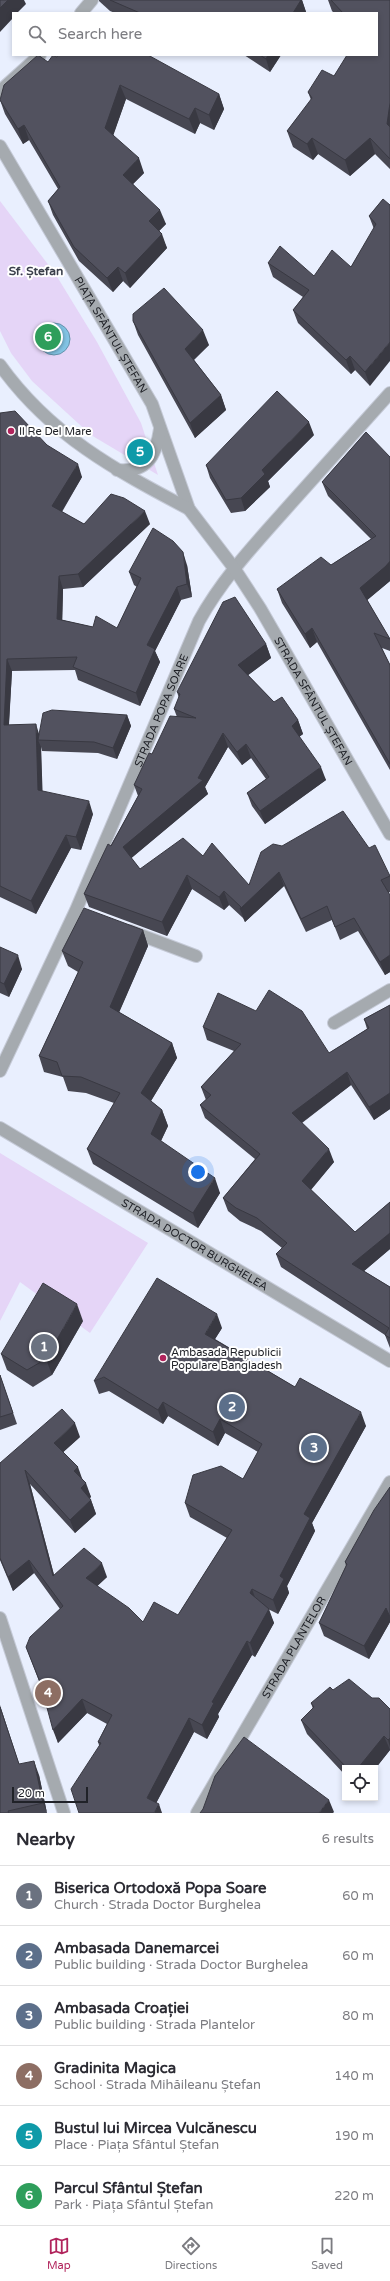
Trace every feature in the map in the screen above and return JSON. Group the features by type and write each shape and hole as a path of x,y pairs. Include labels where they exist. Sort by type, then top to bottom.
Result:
{"street":[{"path":"82,12 92,0"},
{"path":"0,91 39,56"},
{"name":"PIAȚA SFÂNTUL ȘTEFAN","path":"0,146 152,404 161,425 189,509 234,568"},
{"name":"PIAȚA SFÂNTUL ȘTEFAN","path":"0,164 22,183"},
{"name":"PIAȚA SFÂNTUL ȘTEFAN","path":"0,365 10,378 56,425 93,456 115,470 189,509"},
{"name":"STRADA POPA SOARE","path":"0,1071 76,910 199,621 217,590 234,568 390,393"},
{"path":"115,470 129,471 150,460 158,445 161,425"},
{"name":"STRADA SFÂNTUL ȘTEFAN","path":"234,568 260,608 390,834"},
{"path":"76,910 90,916"},
{"path":"118,926 196,956"},
{"path":"334,1023 390,990"},
{"name":"STRADA DOCTOR BURGHELEA","path":"0,1128 390,1361"},
{"name":"STRADA PLANTELOR","path":"197,1813 390,1482"},
{"path":"0,1618 64,1813"}],"shaded area":[{"path":"0,201 56,275 97,342 141,423 158,475 91,435 32,381 11,353 0,331"},
{"path":"0,1153 148,1243 90,1333 20,1282 0,1321"}],"water":[{"path":"51,323 57,323 66,327 70,339 66,351 57,355 51,355 42,351 38,342 38,336 42,327"}],"building":[{"path":"0,0 8,0 0,8"},
{"path":"110,0 301,0 294,12 138,12"},
{"path":"331,0 390,0 390,103 387,124 390,127 390,159 370,138 345,160 312,138 307,144 287,131 312,98 308,92 322,70 334,76 346,56 378,56 378,12 342,12"},
{"path":"37,56 39,56 48,62 52,56 150,56 219,94 209,115 195,108 189,119 120,85 105,128 139,158 123,175 160,210 149,221 162,234 125,273 118,267 107,278 74,247 48,201 60,187 24,125 18,129 0,100 4,85"},
{"path":"383,199 390,205 390,342 365,372 350,356 346,360 293,310 309,290 268,263 280,246 314,276 332,250 351,267 376,224 369,216"},
{"path":"164,288 203,330 185,349 221,395 190,423 133,321 133,314"},
{"path":"277,391 309,422 262,470 265,474 241,498 226,500 206,465"},
{"path":"15,411 47,445 78,464 52,506 84,524 111,494 124,498 145,511 78,574 59,576 57,619 93,627 96,616 117,628 141,578 129,572 153,528 173,541 183,552 187,584 177,587 147,645 155,649 136,693 73,667 77,657 7,659 4,725 36,724 38,790 89,801 76,837 66,835 31,901 0,886 0,413"},
{"path":"366,432 390,457 390,561 360,588 390,639 374,633 390,665 390,764 312,628 305,634 277,589 321,557 331,565 376,536 322,482"},
{"path":"235,597 266,644 238,665 274,702 282,697 298,720 292,726 321,767 260,811 247,793 269,777 246,744 237,752 223,733 198,778 203,780 123,847 140,869 183,838 203,856 212,843 249,885 261,852 273,844 282,846 343,811 369,848 375,845 390,876 381,880 390,895 390,955 380,962 354,918 335,927 327,906 301,919 279,872 240,909 241,907 224,891 219,897 187,875 162,922 84,894 108,844 111,846 142,789 134,785 149,753 152,754 170,716 196,718 174,709 180,694 177,692 223,602"},
{"path":"52,710 127,715 113,748 94,742 38,740 43,713"},
{"path":"84,908 143,930 110,1007 172,1043 141,1093 162,1110 151,1134 215,1178 193,1213 87,1149 120,1093 81,1077 62,1076 57,1062 39,1056 83,962 62,951"},
{"path":"0,947 18,955 4,984 0,982"},
{"path":"269,990 302,1011 329,1053 369,1028 364,1019 390,1005 390,1093 369,1107 347,1072 292,1113 329,1149 302,1181 355,1232 390,1202 390,1233 352,1264 390,1287 390,1338 385,1335 389,1328 276,1254 287,1243 257,1218 236,1208 223,1198 260,1154 200,1105 211,1095 201,1087 241,1044 203,1027 218,993 256,1011"},
{"path":"157,1278 217,1314 205,1334 295,1387 300,1378 361,1412 304,1514 310,1518 280,1576 284,1579 273,1600 252,1589 250,1593 269,1609 250,1643 247,1641 212,1702 214,1703 202,1725 189,1718 147,1798 159,1804 154,1813 79,1813 71,1789 101,1743 98,1742 112,1715 82,1699 53,1730 46,1704 48,1702 26,1647 30,1637 63,1606 29,1560 8,1577 0,1558 0,1463 62,1409 75,1423 54,1443 78,1467 74,1471 86,1483 81,1488 91,1500 70,1520 25,1470 53,1576 84,1548 102,1563 86,1578 129,1608 143,1622 154,1602 178,1615 232,1530 185,1503 193,1475 221,1466 243,1479 262,1444 220,1419 213,1432 163,1402 158,1410 104,1377 94,1381"},
{"path":"43,1283 77,1304 46,1359 27,1370 1,1354"},
{"path":"0,1375 13,1413 0,1417"},
{"path":"390,1487 390,1617 386,1608 364,1646 319,1623 347,1564 345,1562 374,1510"},
{"path":"349,1679 372,1698 379,1698 390,1709 390,1738 388,1740 384,1736 360,1765 344,1765 301,1720 314,1707 311,1703 330,1687 333,1690"},
{"path":"0,1707 19,1764 34,1761 43,1803 8,1811 9,1813 0,1813"},
{"path":"244,1737 329,1800 319,1813 200,1813 203,1809 215,1776"}],"place":[{"name":"Parcul Sfântul Ștefan","path":"48,337"},
{"name":"Il Re Del Mare","path":"11,431"},
{"name":"Bustul lui Mircea Vulcănescu","path":"140,452"},
{"name":"Biserica Ortodoxă Popa Soare","path":"44,1347"},
{"name":"Ambasada Republicii Populare Bangladesh","path":"163,1358"},
{"name":"Ambasada Danemarcei","path":"232,1407"},
{"name":"Ambasada Croației","path":"314,1448"},
{"name":"Gradinita Magica","path":"48,1693"}],"district":[{"name":"Sf. Ștefan","path":"36,271"}]}
